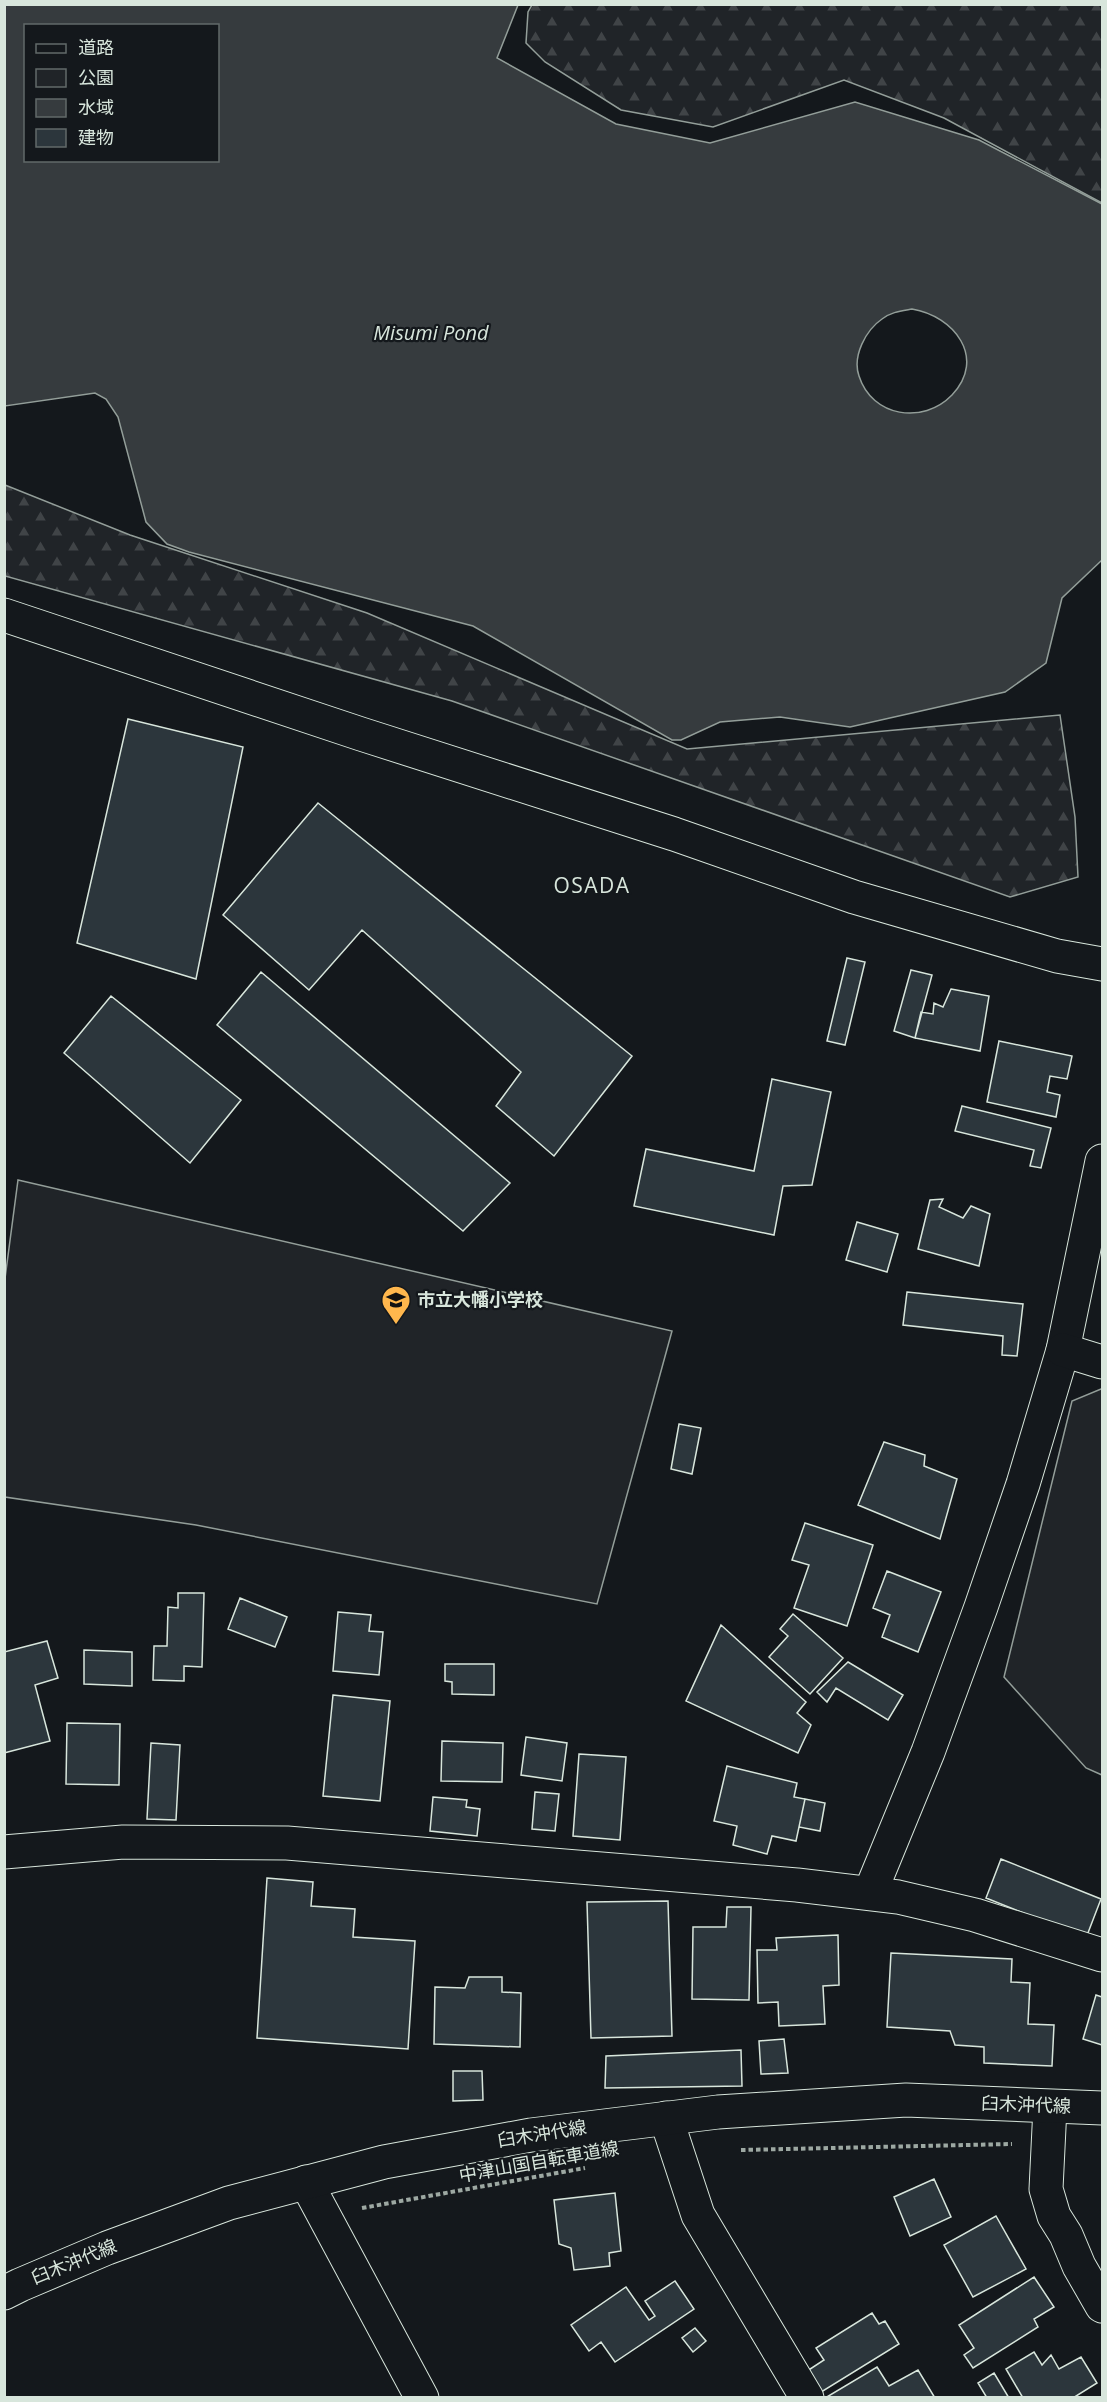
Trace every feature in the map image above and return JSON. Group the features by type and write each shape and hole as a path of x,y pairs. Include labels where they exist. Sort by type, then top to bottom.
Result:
{"street":[{"path":"4,615 361,734 674,834 854,897 1057,956 1102,964"},
{"path":"870,1893 928,1752 1023,1484 1063,1350 1102,1161"},
{"path":"1063,1350 1102,1362"},
{"path":"4,1852 123,1842 287,1843 870,1893 898,1897 975,1915 1102,1955"},
{"name":"臼木沖代線","path":"4,2293 107,2247 229,2203 384,2162 531,2135 718,2112 906,2100 1102,2108"},
{"path":"1050,2106 1046,2189 1054,2216 1102,2306"},
{"path":"666,2118 698,2215 807,2397"},
{"path":"306,2182 326,2215 422,2397"}],"path":[{"path":"736,2150 1047,2143"},
{"name":"中津山国自転車道線","path":"326,2215 595,2166"}],"green space":[{"path":"532,5 1102,5 1102,203 944,118 844,80 713,127 621,110 545,62 526,43 528,12"},
{"path":"5,485 130,535 367,613 687,749 1060,715 1075,817 1078,877 1010,897 452,701 5,576"},
{"path":"18,1180 672,1331 597,1604 196,1525 5,1497 4,1286"},
{"path":"1102,1389 1102,1775 1086,1768 1004,1677 1072,1401"}],"water":[{"name":"Misumi Pond","path":"5,4 518,5 497,58 616,124 710,143 855,102 979,140 1102,204 1102,560 1062,598 1046,663 1005,692 850,727 780,717 720,722 681,740 672,740 473,626 189,552 167,544 146,522 118,417 106,399 95,393 5,406","holes":["912,309 941,320 961,341 966,353 966,367 962,381 952,395 927,410 913,413 886,408 866,390 859,376 857,360 862,344 876,324 889,315"]}],"building":[{"path":"128,719 243,747 196,979 77,943"},
{"path":"318,803 632,1056 554,1156 496,1106 521,1072 362,930 309,990 223,915"},
{"path":"847,958 865,962 845,1045 827,1041"},
{"path":"911,970 932,975 915,1038 894,1031"},
{"path":"261,972 510,1183 463,1231 217,1025"},
{"path":"951,989 989,996 980,1051 915,1038 921,1012 933,1014 934,1003 943,1007"},
{"path":"111,996 241,1100 190,1163 64,1053"},
{"path":"999,1041 1072,1056 1067,1079 1050,1076 1047,1092 1060,1095 1056,1117 987,1102"},
{"path":"772,1079 831,1092 812,1185 783,1186 774,1235 634,1206 646,1149 754,1171"},
{"path":"962,1106 1051,1128 1041,1168 1030,1166 1034,1150 955,1131"},
{"path":"943,1199 939,1207 963,1218 971,1206 990,1214 979,1266 918,1249 930,1200"},
{"path":"857,1222 898,1234 887,1272 846,1260"},
{"path":"907,1292 1023,1304 1017,1356 1002,1355 1003,1336 903,1325"},
{"path":"679,1424 701,1428 692,1474 671,1469"},
{"path":"884,1442 925,1455 924,1466 957,1479 940,1539 858,1505"},
{"path":"805,1523 873,1545 847,1626 794,1608 809,1565 792,1560"},
{"path":"887,1571 941,1592 918,1652 882,1637 890,1615 873,1608"},
{"path":"178,1593 204,1593 202,1667 184,1666 184,1681 153,1680 154,1646 167,1646 168,1607 178,1608"},
{"path":"240,1598 287,1617 275,1647 228,1629"},
{"path":"338,1612 371,1615 369,1631 383,1632 379,1675 333,1671"},
{"path":"793,1614 843,1658 810,1694 769,1657 788,1636 780,1629"},
{"path":"721,1625 806,1702 797,1713 811,1725 798,1753 686,1701"},
{"path":"47,1641 58,1678 35,1685 50,1741 4,1753 4,1652"},
{"path":"84,1650 132,1652 132,1686 84,1684"},
{"path":"848,1662 903,1695 888,1720 836,1688 827,1702 817,1692"},
{"path":"445,1664 494,1664 494,1695 452,1694 452,1682 445,1681"},
{"path":"333,1695 390,1701 380,1801 323,1796"},
{"path":"67,1723 120,1724 119,1785 66,1784"},
{"path":"526,1737 567,1743 562,1781 521,1775"},
{"path":"442,1741 503,1743 502,1782 441,1781"},
{"path":"151,1743 180,1745 176,1820 147,1819"},
{"path":"579,1754 626,1757 620,1840 573,1836"},
{"path":"727,1766 797,1783 794,1797 805,1799 796,1841 772,1836 767,1854 733,1845 737,1826 714,1821"},
{"path":"535,1792 559,1794 555,1831 532,1829"},
{"path":"433,1797 467,1800 466,1807 480,1809 477,1836 430,1831"},
{"path":"805,1799 825,1803 820,1831 799,1827"},
{"path":"1001,1859 1101,1899 1086,1938 986,1898"},
{"path":"267,1878 313,1882 311,1906 355,1909 353,1937 415,1941 408,2049 257,2038"},
{"path":"668,1901 672,2036 591,2038 587,1902"},
{"path":"727,1907 751,1907 749,2000 692,1999 693,1927 726,1927"},
{"path":"838,1935 839,1985 823,1986 825,2024 779,2026 778,2002 758,2003 757,1950 777,1950 776,1938"},
{"path":"891,1953 1012,1959 1011,1982 1030,1983 1028,2024 1054,2025 1052,2066 984,2063 984,2047 955,2045 950,2031 887,2027"},
{"path":"469,1977 502,1977 502,1992 521,1993 520,2047 434,2044 435,1987 465,1988"},
{"path":"1096,1995 1102,1997 1102,2045 1083,2039"},
{"path":"784,2039 788,2073 761,2074 759,2041"},
{"path":"741,2050 742,2086 605,2088 606,2056"},
{"path":"453,2071 482,2071 483,2100 453,2101"},
{"path":"934,2179 951,2217 910,2236 894,2197"},
{"path":"615,2193 621,2251 609,2253 610,2266 574,2270 571,2248 559,2244 554,2200"},
{"path":"996,2216 1026,2269 973,2297 944,2245"},
{"path":"1034,2277 1054,2307 1034,2319 1038,2327 973,2368 964,2355 974,2348 959,2325"},
{"path":"675,2281 694,2309 615,2362 601,2342 589,2351 571,2325 626,2287 649,2320 655,2316 645,2301"},
{"path":"872,2313 879,2324 885,2321 899,2344 818,2394 804,2373 824,2360 816,2348"},
{"path":"695,2328 706,2341 693,2352 682,2338"},
{"path":"1034,2352 1042,2365 1051,2355 1059,2369 1081,2357 1097,2383 1073,2398 1023,2398 1006,2369"},
{"path":"877,2367 889,2386 918,2370 935,2398 825,2398"},
{"path":"994,2373 1009,2398 987,2398 978,2383"}],"place":[{"name":"市立大幡小学校","path":"396,1326"}],"district":[{"name":"OSADA","path":"592,886"}]}
